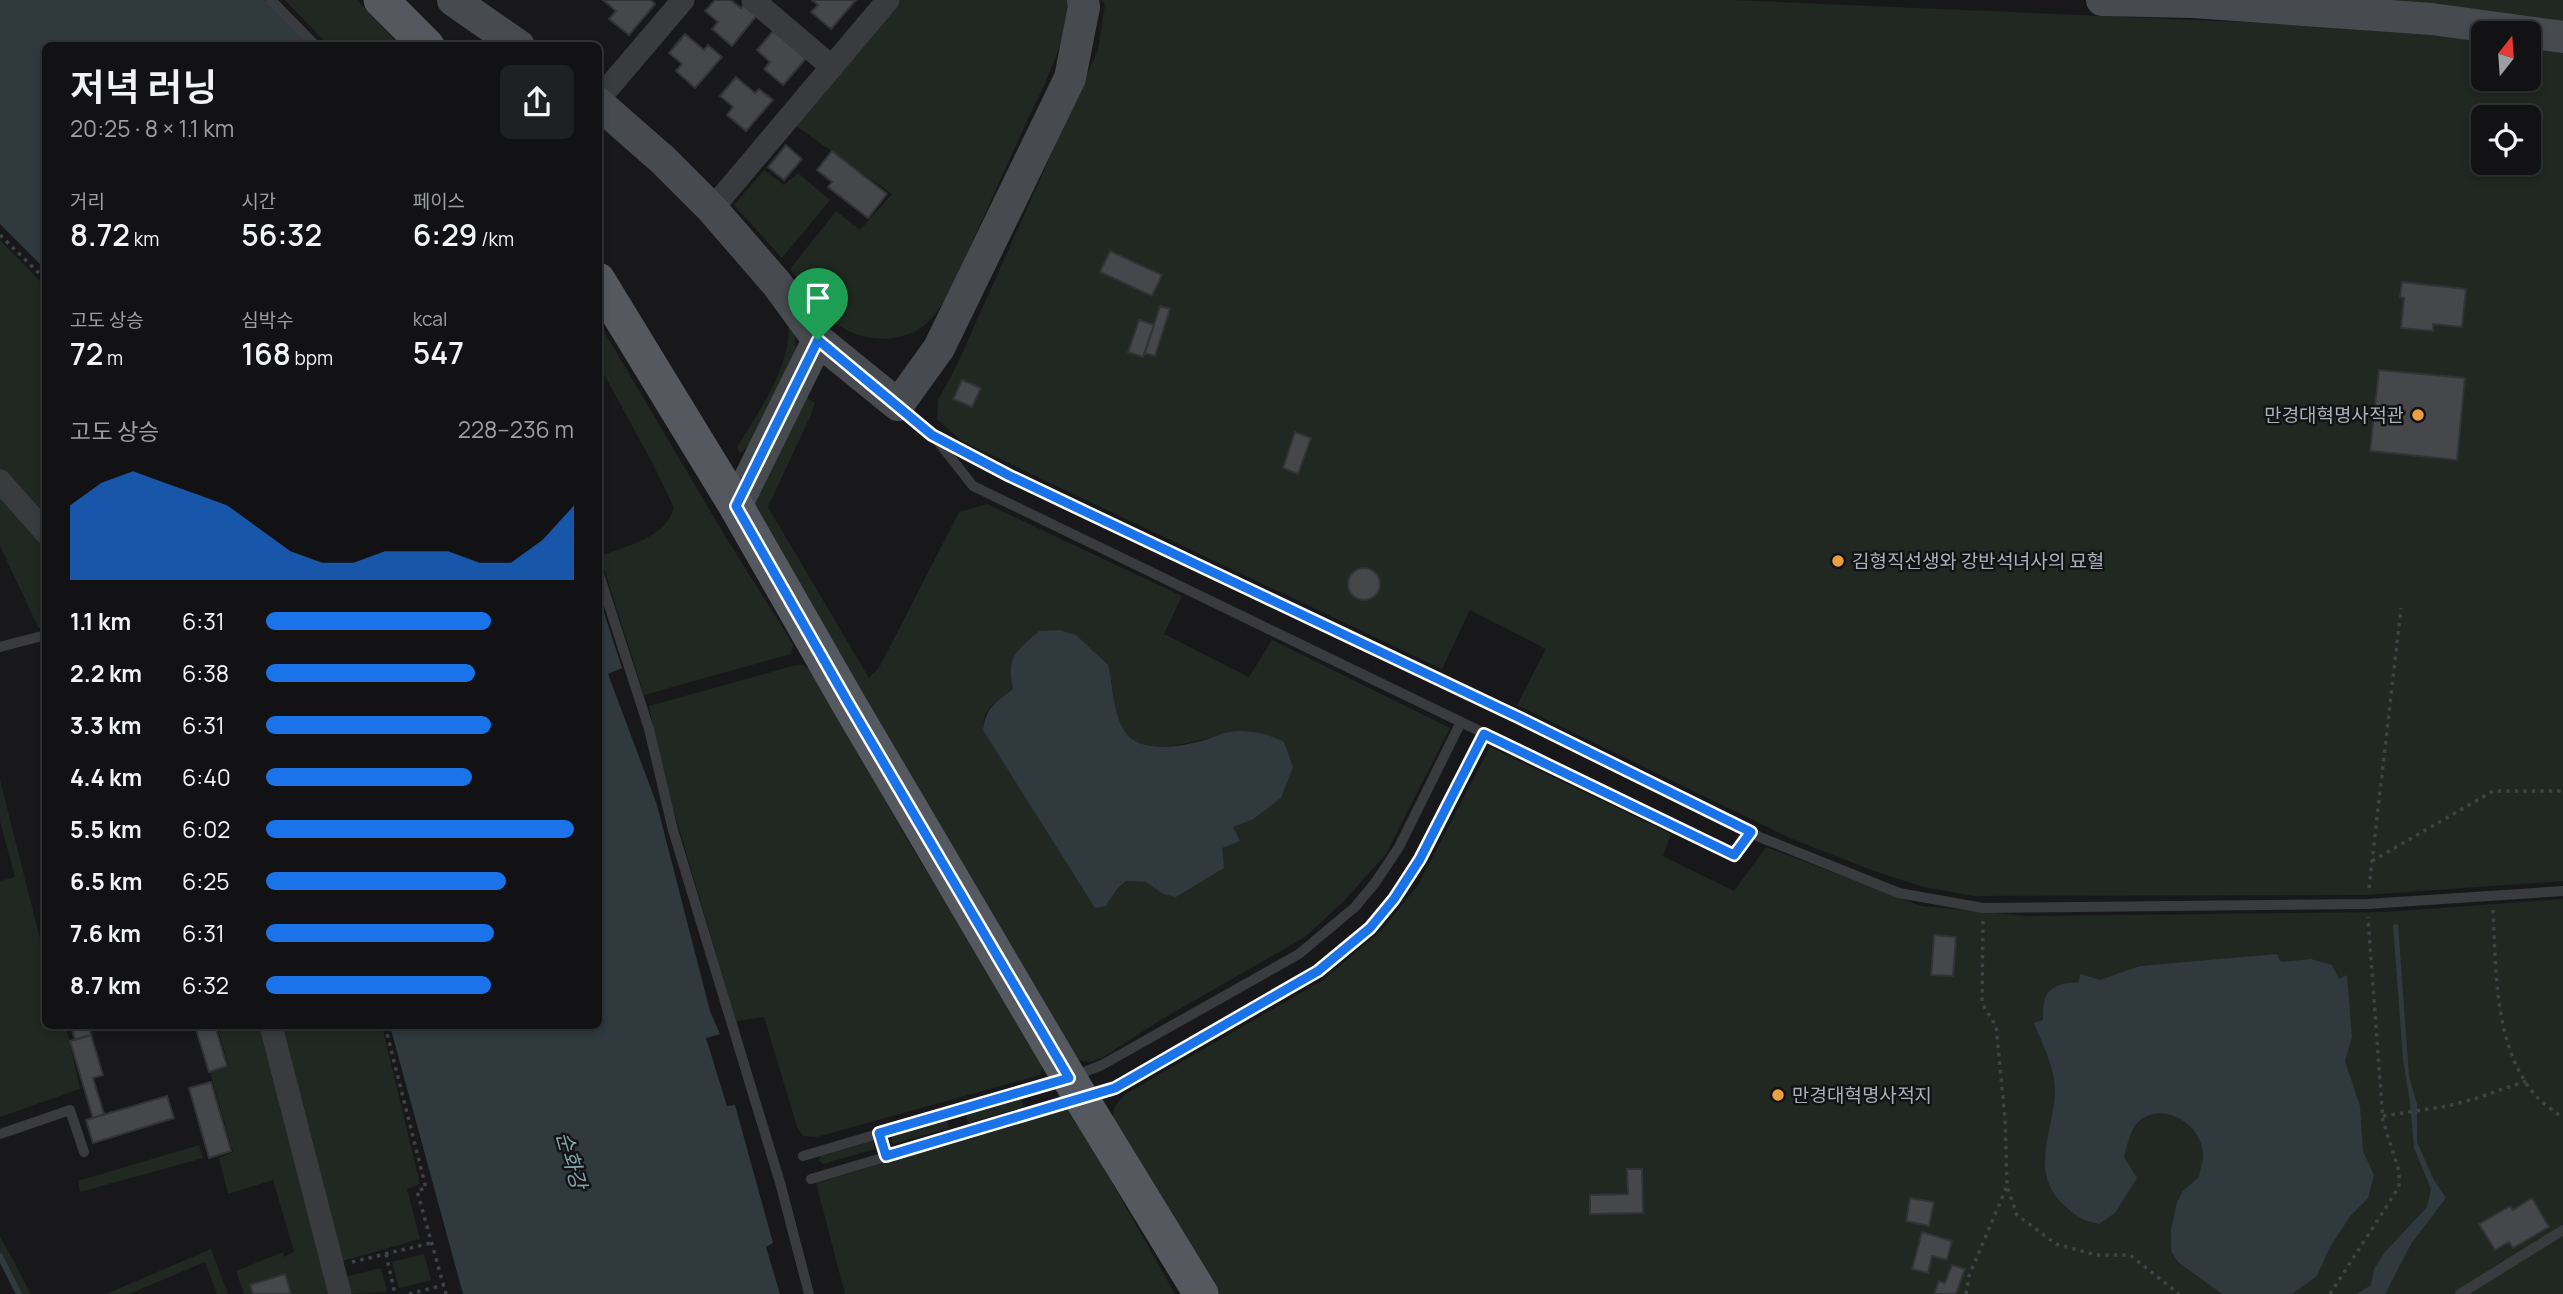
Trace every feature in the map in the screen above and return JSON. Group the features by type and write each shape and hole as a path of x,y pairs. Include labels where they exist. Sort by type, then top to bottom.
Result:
{"main road":[{"path":"381,0 423,42"},
{"path":"602,105 712,209 777,284 818,340 898,405 939,348 1070,78 1084,7 1083,0"},
{"path":"2102,0 2193,2 2432,19 2563,37"},
{"path":"472,5 514,42"},
{"path":"602,287 736,506 1075,1088 1201,1294"},
{"path":"736,506 818,340"}],"street":[{"path":"602,96 683,0"},
{"path":"753,0 832,67"},
{"path":"712,209 888,0"},
{"path":"0,481 42,528"},
{"path":"272,1029 340,1294"}],"lane":[{"path":"271,0 312,42"},
{"path":"898,405 932,435 973,486 1734,855 1751,832"},
{"path":"932,435 1010,476 1520,718 1751,832 1899,893 1983,908 2367,904 2563,891"},
{"path":"602,583 649,729 673,831 781,1185 809,1294"},
{"path":"0,647 42,636"},
{"path":"811,1179 962,1133 1075,1088 1102,1065 1298,954 1355,907 1375,883 1399,847 1461,722"},
{"path":"803,1156 955,1111 1075,1088 1115,1088 1318,971 1370,928 1394,899 1420,859 1484,734"},
{"path":"1399,847 1420,859"},
{"path":"1229,994 1240,1015"},
{"path":"0,1134 70,1110 84,1152"},
{"path":"955,1111 962,1133"},
{"path":"879,1133 886,1156"},
{"path":"2460,1294 2563,1230"}],"path":[{"path":"0,235 42,276"},
{"path":"2330,1294 2399,1187 2399,1171 2382,1116 2367,904 2402,608"},
{"path":"2372,861 2493,791 2563,791"},
{"path":"2492,897 2500,1014 2516,1064 2536,1096 2563,1116"},
{"path":"1983,908 1982,1003 1996,1026 2006,1118 2007,1186 2017,1215 2056,1244 2096,1255 2130,1255 2179,1294"},
{"path":"386,1029 426,1188 417,1191 446,1294"},
{"path":"2382,1116 2448,1106 2526,1081"},
{"path":"1966,1294 1969,1276 2007,1186"},
{"path":"332,1267 431,1243"},
{"path":"386,1254 395,1294"},
{"path":"409,1294 444,1285"}],"shaded area":[{"path":"285,0 357,0 397,42 325,42"},
{"path":"895,0 1069,0 1064,34 1052,67 945,300 931,319 917,330 906,335 880,339 854,333 832,320 790,269 836,211 860,230 892,194 792,123"},
{"path":"1101,0 1734,0 2381,28 2471,37 2471,91 2541,91 2541,45 2563,48 2563,881 2366,895 1973,896 1924,887 1792,839 1517,705 1546,649 1470,610 1442,669 962,441 937,419 938,400 956,367 1098,50 1105,5"},
{"path":"2351,0 2563,0 2563,26 2541,23 2541,21"},
{"path":"764,170 784,185 798,173 830,200 782,258 734,205"},
{"path":"0,240 42,283 42,518 0,471"},
{"path":"788,323 794,325 796,349 752,442 741,453 738,446 780,371 788,338"},
{"path":"602,328 725,536 793,644 791,654 644,695 602,555 644,540 662,527 669,518 674,508 602,371"},
{"path":"806,397 815,403 768,507 869,678 880,666 959,512 987,504 1182,596 1164,634 1249,677 1272,640 1450,728 1386,854 1342,903 1305,937 1159,1021 1102,1058 1089,1062 1074,1059 752,504","holes":["1112,680 1115,706 1121,724 1130,739 1137,743 1147,746 1172,745 1234,731 1252,820 1233,827 1222,848 1163,894 1146,881 1126,881 1106,906 983,730 985,714 1013,689"]},
{"path":"0,493 42,539 42,628 39,629 0,546"},
{"path":"803,665 812,671 915,853 1035,1045 1043,1063 1040,1075 817,1137 803,1136 797,1127 764,1017 736,1021 667,788 649,706"},
{"path":"1490,747 1671,834 1663,856 1734,891 1766,847 1921,906 2027,916 2385,912 2563,899 2563,1294 1211,1294 1112,1119 1115,1106 1124,1095 1323,980 1380,932 1418,885"},
{"path":"0,780 42,946 42,1029 67,1029 80,1089 0,1117 0,881 15,877 0,821"},
{"path":"218,1029 265,1029 333,1294 244,1294 236,1271 283,1252 284,1257 294,1252 273,1180 228,1194 219,1158 233,1152 210,1072 229,1067"},
{"path":"278,1029 383,1029 420,1184 407,1189 420,1239 339,1262"},
{"path":"1021,1099 1024,1107 968,1123 966,1115"},
{"path":"1065,1109 1072,1112 1175,1294 845,1294 816,1183"},
{"path":"946,1120 949,1128 893,1144 891,1135"},
{"path":"873,1141 875,1149 823,1164 818,1160 821,1156"},
{"path":"199,1145 203,1158 80,1192 78,1181"},
{"path":"0,1236 31,1294 22,1294 0,1252"},
{"path":"211,1249 228,1294 217,1294 205,1262 129,1294 106,1294"},
{"path":"424,1254 431,1280 399,1288 392,1262"},
{"path":"381,1268 387,1292 349,1294 344,1277"}],"water":[{"path":"0,0 265,0 306,42 42,42 42,266 0,224"},
{"name":"순화강","path":"602,606 622,668 608,674 657,805 710,1011 720,1034 706,1038 727,1106 735,1105 773,1243 766,1247 780,1294 463,1294 391,1029 602,1029"},
{"path":"1059,630 1076,635 1108,665 1115,707 1121,724 1131,739 1139,743 1160,747 1182,745 1237,731 1261,734 1284,742 1293,767 1281,798 1252,820 1233,827 1240,841 1222,848 1224,868 1176,897 1163,894 1146,882 1126,881 1106,906 1095,908 983,730 989,711 1013,689 1012,662 1019,650 1039,631"},
{"path":"2398,924 2409,1076 2417,1104 2417,1142 2434,1180 2446,1198 2411,1244 2385,1294 2357,1294 2371,1285 2374,1269 2385,1252 2427,1207 2431,1189 2414,1148 2403,1059 2393,925"},
{"path":"2277,954 2281,962 2311,959 2332,965 2339,979 2347,975 2352,1037 2345,1061 2360,1106 2363,1151 2374,1175 2368,1198 2351,1215 2330,1247 2317,1276 2292,1294 2222,1294 2178,1262 2171,1251 2171,1230 2177,1202 2183,1191 2199,1177 2203,1158 2196,1134 2180,1119 2170,1115 2149,1115 2136,1124 2124,1157 2137,1178 2115,1213 2099,1224 2077,1216 2054,1194 2045,1167 2054,1106 2054,1081 2048,1056 2034,1023 2043,1020 2044,1002 2050,990 2079,982 2080,974 2100,980 2140,966"}],"building":[{"path":"603,0 651,0 655,4 629,35 609,19 616,11"},
{"path":"715,0 731,0 741,8 745,3 758,14 732,46 712,29 718,22 705,11"},
{"path":"812,0 856,0 831,29 811,12 818,5"},
{"path":"773,31 810,54 783,85 764,69 770,62 757,50"},
{"path":"685,34 704,50 708,45 722,57 695,88 676,71 682,64 669,53"},
{"path":"736,77 755,93 759,89 773,100 746,131 727,115 733,107 720,96"},
{"path":"786,145 802,159 784,180 768,167"},
{"path":"832,151 887,194 868,218 828,187 832,182 817,170"},
{"path":"1110,251 1162,275 1152,296 1100,272"},
{"path":"2402,282 2466,289 2462,327 2433,324 2433,331 2401,328 2404,298 2400,297"},
{"path":"1160,306 1170,309 1155,356 1145,353"},
{"path":"1139,320 1154,325 1143,357 1128,352"},
{"name":"만경대혁명사적관","path":"2379,370 2465,378 2457,460 2370,451"},
{"path":"962,380 981,388 972,407 953,399"},
{"path":"1295,432 1311,438 1298,474 1283,468"},
{"path":"1364,568 1375,573 1380,584 1375,595 1364,600 1353,595 1348,584 1353,573"},
{"path":"1934,935 1956,937 1953,976 1931,975"},
{"path":"72,1029 98,1029 90,1031 91,1035 75,1040"},
{"path":"196,1029 216,1029 227,1066 209,1072"},
{"path":"91,1035 103,1075 93,1078 104,1114 93,1118 70,1041"},
{"path":"211,1082 231,1151 209,1158 189,1088"},
{"path":"167,1096 174,1118 93,1143 86,1120"},
{"path":"1627,1169 1642,1169 1643,1213 1590,1214 1590,1195 1628,1194"},
{"path":"1910,1198 1934,1202 1929,1226 1906,1221"},
{"path":"2532,1198 2549,1227 2513,1248 2509,1242 2495,1250 2479,1224 2510,1206 2513,1210"},
{"path":"1922,1232 1952,1241 1947,1260 1932,1256 1928,1273 1912,1269"},
{"path":"1952,1265 1965,1269 1956,1294 1934,1294 1939,1281 1945,1283"},
{"path":"285,1274 291,1294 253,1294 250,1285"}],"waterway":[{"path":"0,1256 19,1294"}],"place":[{"name":"만경대혁명사적관","path":"2418,415"},
{"name":"김형직선생와 강반석녀사의 묘혈","path":"1838,561"},
{"name":"만경대혁명사적지","path":"1778,1095"}],"route":[{"path":"818,340 932,435 1010,476 1520,718 1751,832 1734,855 1484,734 1420,859 1394,899 1370,928 1318,971 1115,1088 886,1156 879,1133 1069,1078 736,506 818,340"}]}
